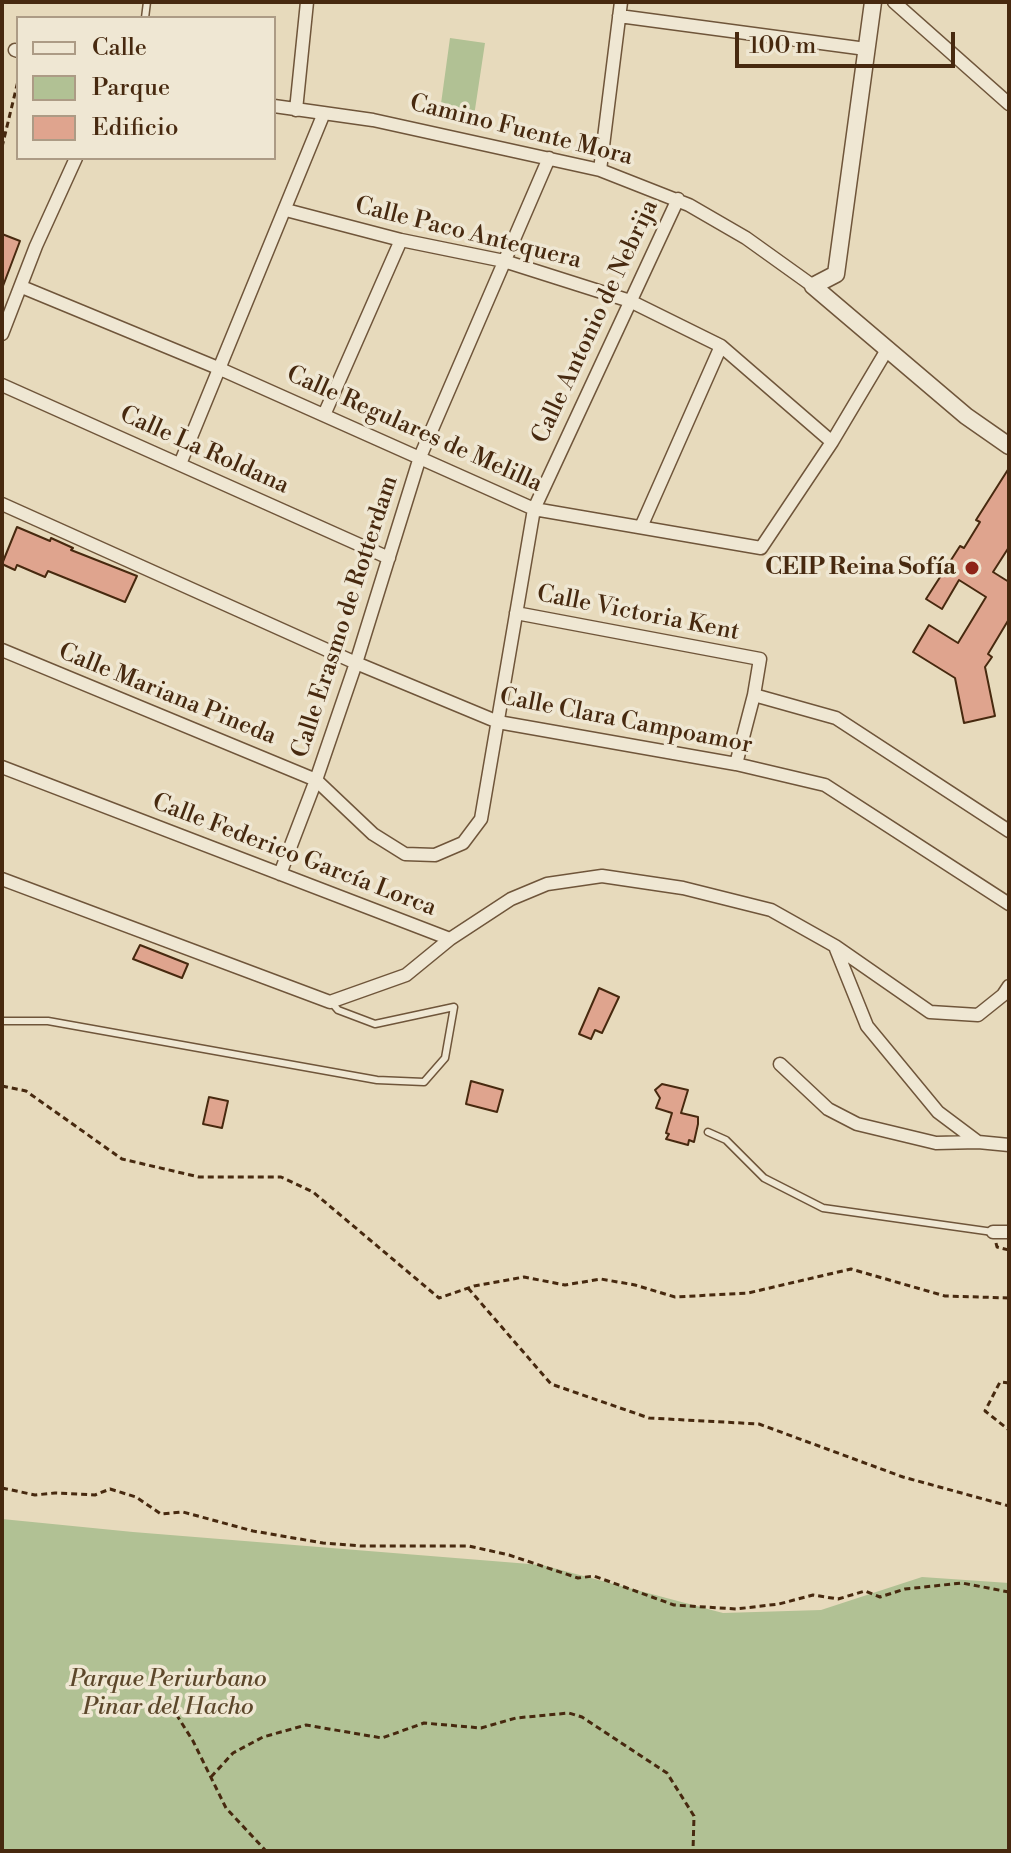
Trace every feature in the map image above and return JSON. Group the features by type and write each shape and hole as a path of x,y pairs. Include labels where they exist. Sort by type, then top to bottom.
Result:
{"street":[{"path":"296,110 307,2"},
{"path":"600,170 621,2"},
{"path":"813,286 836,274 873,2"},
{"path":"894,2 1009,104"},
{"path":"619,16 866,49"},
{"name":"Camino Fuente Mora","path":"276,106 373,120 549,158 600,170 678,199 746,238 813,286 966,416 1009,446"},
{"path":"180,464 324,113"},
{"name":"Calle Erasmo de Rotterdam","path":"316,780 420,457 549,158"},
{"path":"2,334 36,246 75,160"},
{"name":"Calle Antonio de Nebrija","path":"316,780 373,834 405,854 435,855 463,843 481,819 534,509 678,199"},
{"name":"Calle Paco Antequera","path":"286,210 401,240 504,261 630,301 721,346 832,442"},
{"path":"324,415 401,240"},
{"name":"Calle Regulares de Melilla","path":"22,287 218,368 534,509 761,548 832,442 888,348"},
{"path":"641,527 721,346"},
{"name":"Calle La Roldana","path":"2,385 389,558"},
{"name":"Calle Clara Campoamor","path":"2,504 356,663 498,722 736,764 825,785 1009,904"},
{"name":"Calle Victoria Kent","path":"516,613 760,659 754,695"},
{"name":"Calle Mariana Pineda","path":"2,650 316,780"},
{"path":"736,764 754,695 836,718 1009,831"},
{"name":"Calle Federico García Lorca","path":"2,767 450,939 511,899 547,884 602,876 683,888 771,910 835,946 930,1012 978,1015 1006,990"},
{"path":"280,874 316,780"},
{"path":"2,879 330,1002 406,975 450,939"},
{"path":"835,946 867,1026 938,1112 978,1142"},
{"path":"780,1064 828,1109 857,1124 936,1143 1009,1145"},
{"path":"993,1232 1009,1232"}],"lane":[{"path":"2,1021 48,1021 377,1080 424,1082 445,1058 454,1007 375,1024 338,1010 330,1002"},
{"path":"708,1132 726,1140 764,1178 823,1208 993,1232"}],"path":[{"path":"2,147 16,89"},
{"path":"2,1086 26,1091 122,1159 199,1177 281,1177 313,1192 439,1298 468,1288 524,1277 565,1285 601,1279 675,1297 748,1293 851,1269 945,1296 1009,1298"},
{"path":"468,1288 551,1384 649,1418 759,1424 903,1477 1009,1506"},
{"path":"1009,1383 1000,1382 985,1411 1009,1430"},
{"path":"2,1488 35,1495 95,1495 110,1489 136,1497 161,1514 183,1512 253,1531 323,1543 469,1546 509,1555 578,1578 594,1576 674,1605 736,1609 779,1604 813,1595 838,1599 865,1591 880,1597 905,1589 962,1583 1009,1592"},
{"path":"171,1706 226,1808 266,1851"},
{"path":"211,1777 233,1753 263,1737 306,1725 382,1738 424,1723 481,1728 516,1718 569,1713 582,1717 667,1773 694,1816 693,1851"}],"green space":[{"path":"450,38 485,43 474,116 440,111"},
{"name":"Parque Periurbano Pinar del Hacho","path":"2,1519 542,1565 723,1613 821,1610 922,1577 1009,1583 1009,1851 2,1851"}],"building":[{"path":"2,234 20,241 3,286 2,285"},
{"path":"1009,468 1009,547 993,572 1009,582 1009,619 988,654 992,657 985,667 995,716 964,723 955,678 913,652 929,625 958,643 986,597 959,580 942,609 926,599 960,546 964,548 980,522 976,520"},
{"path":"17,527 50,541 51,538 73,548 71,550 137,576 125,602 48,571 45,577 17,565 15,570 2,564"},
{"path":"140,945 188,964 182,978 133,959"},
{"path":"599,988 619,997 602,1033 595,1030 591,1039 579,1034"},
{"path":"471,1081 503,1090 497,1112 466,1104"},
{"path":"662,1084 688,1090 681,1113 698,1117 698,1124 694,1142 689,1140 688,1145 666,1139 672,1113 656,1108 660,1098 655,1090"},
{"path":"209,1097 228,1101 222,1128 203,1124"}],"place":[{"name":"CEIP Reina Sofía","path":"972,568"}]}
